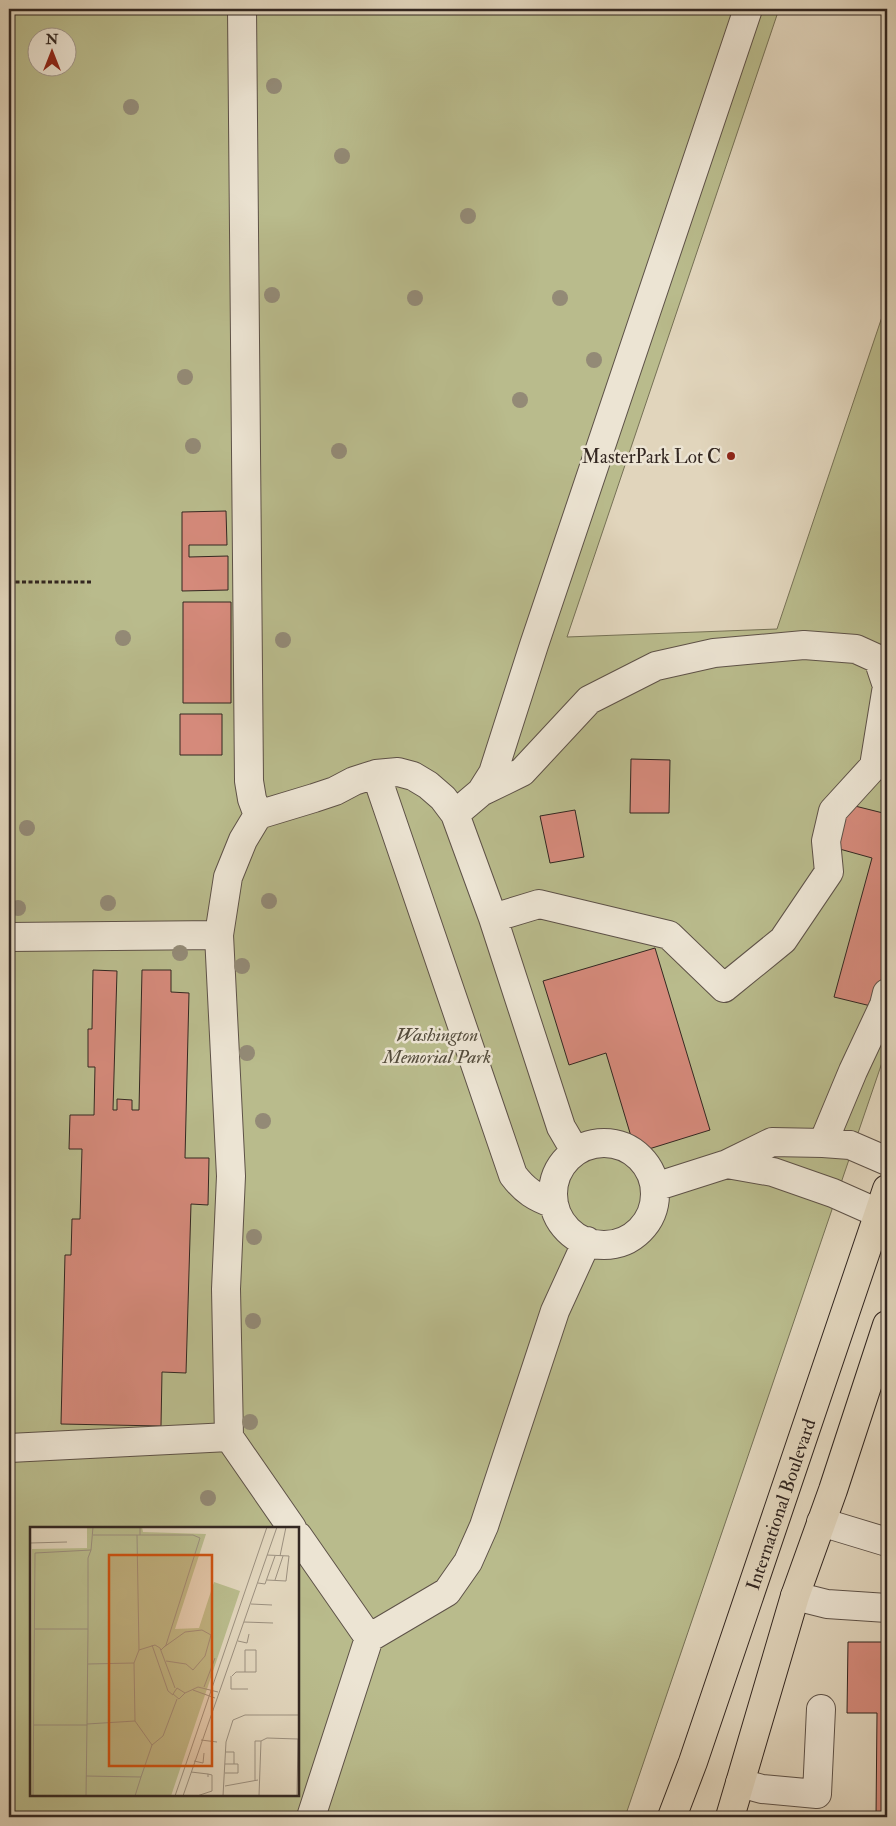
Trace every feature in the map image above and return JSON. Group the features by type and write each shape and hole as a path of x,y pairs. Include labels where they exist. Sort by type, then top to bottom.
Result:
{"main road":[{"name":"International Boulevard","path":"672,1817 884,1206"},
{"path":"730,1817 795,1596 887,1325"}],"lane":[{"path":"242,9 249,781 252,799 258,815"},
{"path":"481,792 493,773 534,645 748,9"},
{"path":"455,814 481,792 522,772 589,700 656,666 714,653 804,645 856,649 878,658 887,686 874,766 833,811 826,841 829,872 784,940 724,988 669,935 539,904 493,918"},
{"path":"291,1527 229,1437 226,1289 231,1176 219,935 228,877 243,840 258,815 321,796 354,781 376,774 398,772 413,776 428,785 443,798 455,814 493,918 561,1127 575,1151"},
{"path":"376,774 512,1175 535,1197 554,1204"},
{"path":"9,937 219,935"},
{"path":"824,1143 853,1071 884,1005 887,993"},
{"path":"655,1187 727,1164 772,1142 824,1143 850,1146 887,1161"},
{"path":"609,1143 626,1148 641,1158 650,1171 655,1187 654,1203 649,1218 639,1231 626,1240 610,1245 594,1244 579,1239 566,1229 557,1214 552,1197 555,1179 563,1164 575,1151 592,1144 609,1143"},
{"path":"727,1164 772,1172 884,1206"},
{"path":"311,1817 369,1638 447,1592 468,1562 484,1526 555,1310 586,1241"},
{"path":"9,1448 229,1437"},
{"path":"821,1522 887,1542"},
{"path":"299,1537 369,1638"},
{"path":"795,1596 827,1604 887,1608"},
{"path":"740,1784 762,1789 818,1794 821,1709"}],"path":[{"path":"9,582 94,582"}],"green space":[{"name":"Washington Memorial Park","path":"9,9 779,9 567,637 777,629 887,302 887,1048 625,1817 9,1817"}],"building":[{"path":"226,511 227,545 189,545 189,557 228,556 228,590 182,591 182,512"},
{"path":"183,602 231,602 231,703 183,703"},
{"path":"180,714 222,714 222,755 180,755"},
{"path":"631,759 670,760 669,813 630,813"},
{"path":"847,804 887,814 887,961 875,1007 834,997 872,858 836,848"},
{"path":"575,810 584,857 550,863 540,816"},
{"path":"655,948 710,1130 636,1153 606,1053 569,1065 543,981"},
{"path":"93,970 117,971 113,1110 117,1110 117,1099 132,1100 132,1110 139,1110 142,970 171,970 171,992 189,993 185,1158 209,1158 208,1205 191,1204 186,1373 162,1372 161,1426 61,1424 65,1255 71,1255 72,1219 80,1219 82,1149 69,1149 70,1115 94,1115 95,1067 88,1067 88,1029 92,1029"},
{"path":"848,1642 887,1642 887,1817 876,1817 877,1713 847,1713"}],"place":[{"name":"MasterPark Lot C","path":"731,456"}]}
